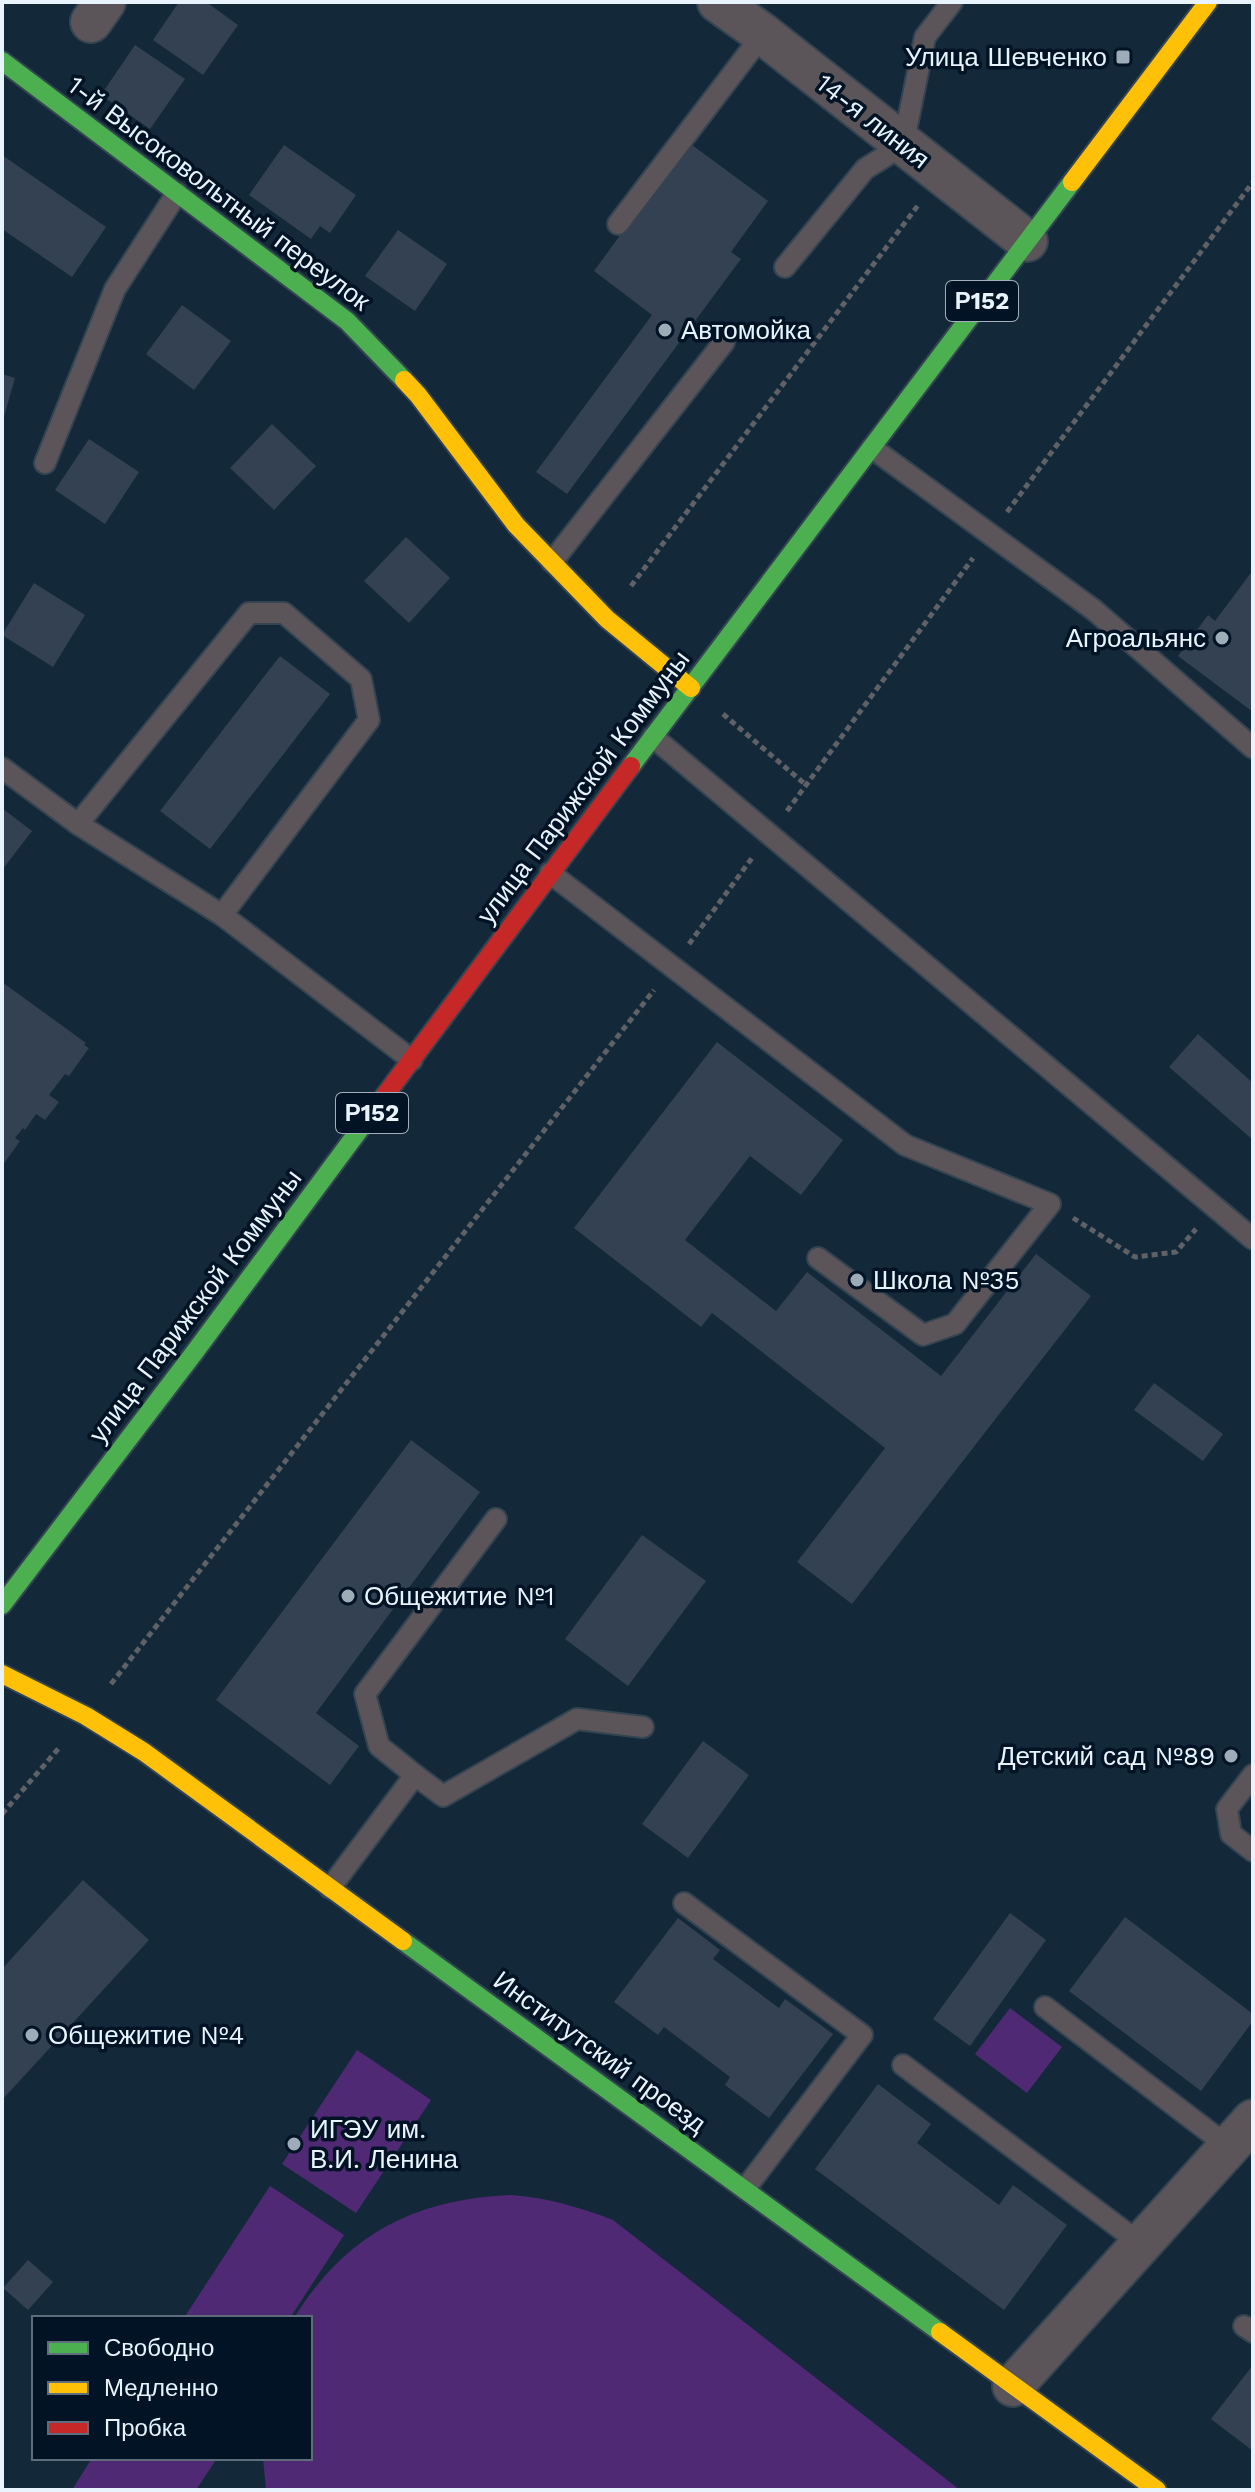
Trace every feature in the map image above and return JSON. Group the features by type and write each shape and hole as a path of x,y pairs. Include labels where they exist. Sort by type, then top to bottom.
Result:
{"street":[{"name":"14-я линия","path":"718,2 1027,241"},
{"name":"улица Парижской Коммуны","path":"2,1605 1208,2"},
{"name":"1-й Высоковольтный переулок","path":"2,61 347,321 418,395 516,525 607,619 691,688"},
{"name":"Институтский проезд","path":"2,1674 86,1716 144,1752 1157,2490"},
{"path":"1013,2386 1241,2133"}],"lane":[{"path":"785,267 865,169 903,145 925,37 952,2"},
{"path":"618,224 763,34"},
{"path":"45,463 115,289 177,193"},
{"path":"552,562 724,342"},
{"path":"872,448 1094,610 1253,748"},
{"path":"78,824 249,613 284,613 361,679 369,720 222,915"},
{"path":"653,737 1253,1239"},
{"path":"2,768 78,824 222,915 412,1060"},
{"path":"550,873 905,1145 1050,1204 955,1324 923,1335 818,1258"},
{"path":"496,1519 365,1694 379,1746 443,1796 577,1719 643,1727"},
{"path":"330,1888 415,1775"},
{"path":"1253,1775 1227,1809 1231,1834 1253,1851"},
{"path":"684,1903 862,2035 745,2189"},
{"path":"1045,2007 1241,2133"},
{"path":"903,2065 1141,2244"}],"path":[{"path":"607,619 941,175"},
{"path":"691,688 806,785"},
{"path":"1050,1204 1135,1257 1176,1252 1215,1207"},
{"path":"2,1814 86,1716"}],"shaded area":[{"path":"1010,2008 1062,2047 1027,2093 975,2054"},
{"path":"357,2050 431,2100 356,2213 282,2164"},
{"path":"270,2186 344,2235 291,2316 185,2316"},
{"path":"512,2195 538,2198 613,2220 960,2490 266,2490 263,2460 312,2460 312,2316 295,2316 314,2289 360,2243 386,2226 444,2204"},
{"path":"91,2460 216,2460 196,2490 72,2490"}],"building":[{"path":"179,2 206,2 238,25 203,75 153,40"},
{"path":"135,45 185,79 150,129 101,95"},
{"name":"Автомойка","path":"688,142 768,201 731,252 741,259 567,494 536,472 652,315 594,271"},
{"path":"284,145 356,195 330,233 320,226 311,239 249,195"},
{"path":"2,155 106,227 72,277 2,229"},
{"path":"398,230 447,264 415,311 365,276"},
{"path":"182,305 231,341 194,390 146,354"},
{"path":"2,374 15,378 3,420 2,420"},
{"path":"272,424 316,466 274,510 230,468"},
{"path":"89,439 139,472 105,524 55,490"},
{"path":"406,537 450,578 409,623 364,581"},
{"name":"Агроальянс","path":"1253,570 1253,712 1178,656 1208,615 1215,621"},
{"path":"34,583 85,615 53,667 2,635"},
{"path":"280,656 330,694 210,849 160,811"},
{"path":"2,808 32,831 2,870"},
{"path":"2,982 89,1048 69,1076 65,1074 49,1095 59,1102 45,1120 36,1114 25,1130 23,1128 15,1138 20,1141 2,1166"},
{"path":"1198,1034 1253,1083 1253,1140 1169,1067"},
{"path":"717,1042 843,1140 801,1195 750,1156 685,1240 776,1311 807,1272 941,1376 1036,1254 1091,1296 852,1604 797,1562 885,1448 712,1313 701,1327 574,1228"},
{"path":"1154,1383 1223,1434 1203,1461 1134,1410"},
{"name":"Общежитие №1","path":"411,1440 480,1492 316,1713 359,1746 330,1785 216,1700"},
{"path":"642,1535 706,1581 628,1686 565,1639"},
{"path":"703,1741 749,1775 688,1858 642,1824"},
{"name":"Общежитие №4","path":"83,1880 149,1940 2,2100 2,1969"},
{"path":"1010,1913 1046,1940 970,2046 933,2019"},
{"path":"1125,1917 1253,2014 1253,2021 1201,2091 1069,1991"},
{"path":"678,1918 720,1950 713,1959 779,2008 785,1999 833,2034 769,2118 725,2085 730,2077 664,2027 658,2035 614,2002"},
{"path":"878,2084 931,2124 917,2143 999,2205 1013,2185 1067,2225 1004,2310 815,2169"},
{"path":"28,2260 53,2282 28,2310 3,2288"},
{"path":"1253,2365 1253,2451 1211,2419"}],"traffic: fast":[{"path":"2,61 347,321 404,380"},
{"path":"631,766 1072,182"},
{"path":"2,1605 386,1094"},
{"path":"403,1941 940,2332"}],"traffic: slow":[{"path":"1072,182 1208,2"},
{"path":"404,380 516,525 607,619 691,688"},
{"path":"2,1674 86,1716 144,1752 403,1941"},
{"path":"940,2332 1157,2490"}],"traffic: jam":[{"path":"386,1094 631,766"}],"place":[{"name":"Улица Шевченко","path":"1123,57"},
{"name":"Автомойка","path":"665,330"},
{"name":"Агроальянс","path":"1222,638"},
{"name":"Школа №35","path":"857,1280"},
{"name":"Общежитие №1","path":"348,1596"},
{"name":"Детский сад №89","path":"1231,1756"},
{"name":"Общежитие №4","path":"32,2035"},
{"name":"ИГЭУ им. В.И. Ленина","path":"294,2144"}]}
